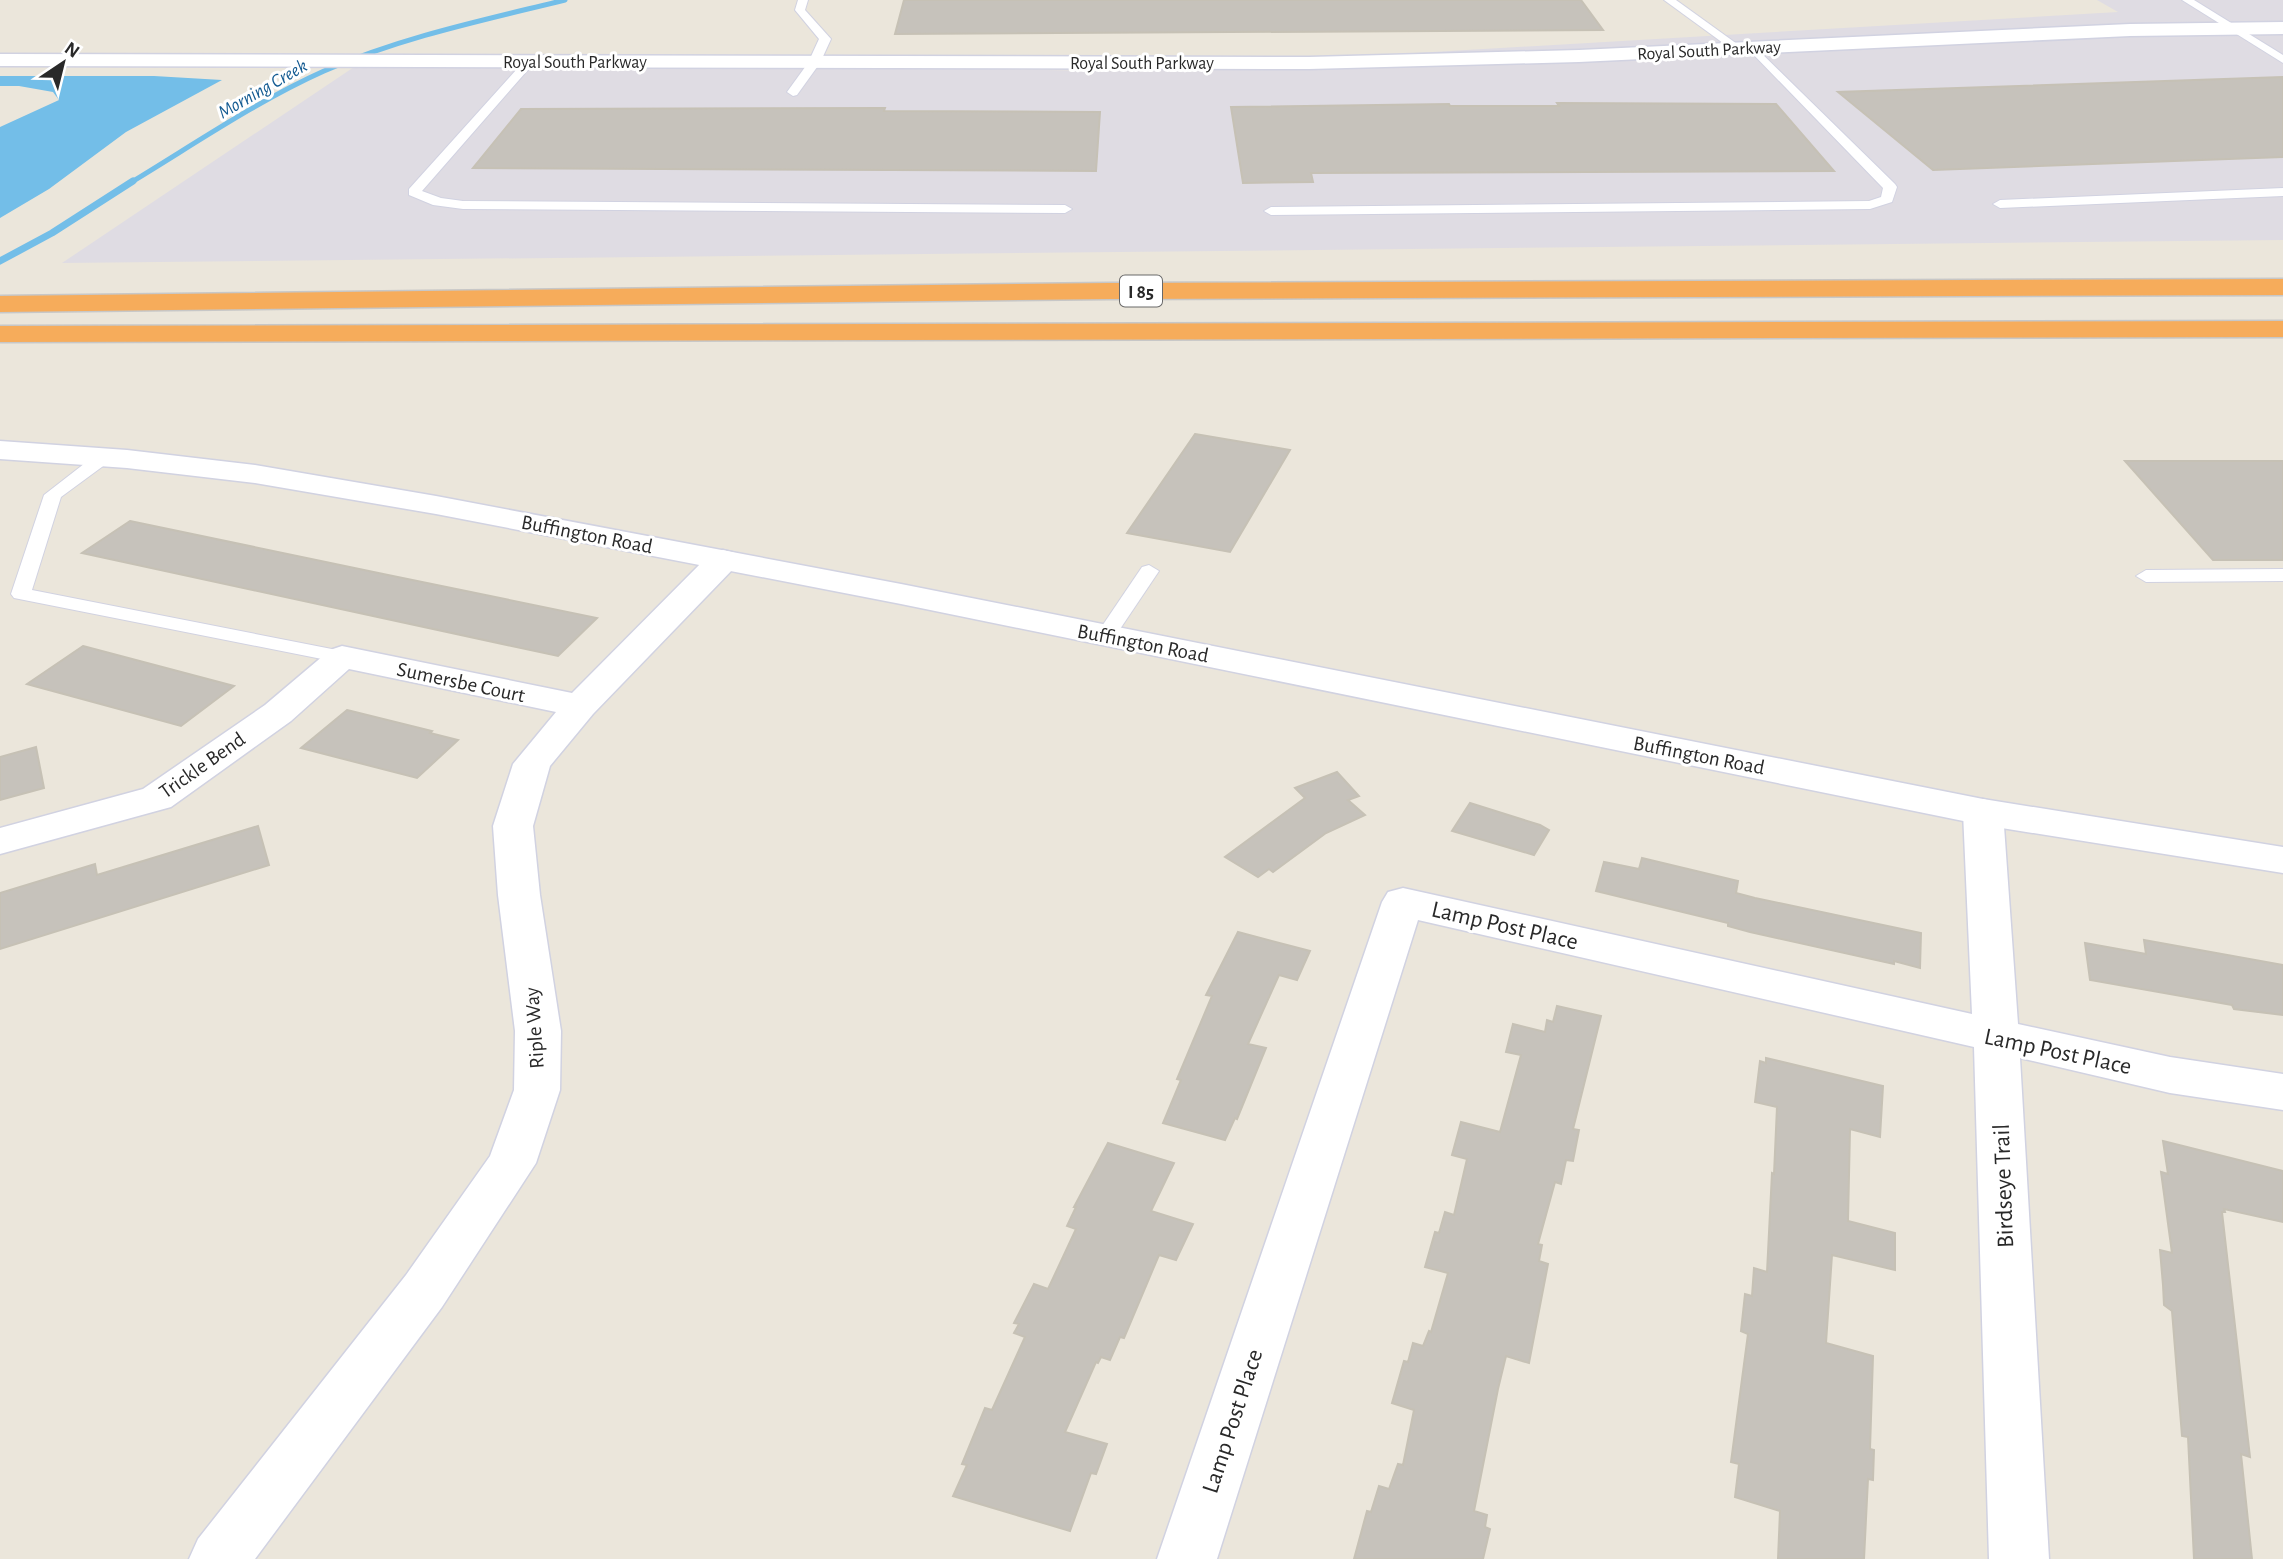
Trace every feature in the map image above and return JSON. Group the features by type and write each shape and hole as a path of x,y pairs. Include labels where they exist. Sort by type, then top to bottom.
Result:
{"highway":[{"name":"I 85","path":"0,304 1110,291 2283,287"},
{"name":"I 85","path":"0,334 2283,329"}],"street":[{"name":"Royal South Parkway","path":"0,60 1322,63 1579,56 2283,28"},
{"name":"Buffington Road","path":"0,450 104,457 268,476 436,505 1106,635 1983,812 2283,860"},
{"name":"Riple Way","path":"219,1559 424,1290 512,1163 537,1090 538,1031 519,895 513,826 532,764 580,706 723,560"},
{"name":"Sumersbe Court","path":"342,657 580,706"},
{"name":"Trickle Bend","path":"0,841 157,798 278,713 342,657"},
{"name":"Birdseye Trail","path":"1983,812 1996,1037 2019,1559"},
{"name":"Lamp Post Place","path":"1186,1559 1403,902 2170,1075 2283,1092"}],"lane":[{"path":"793,92 814,62 825,39 800,10 803,0"},
{"path":"1271,211 1870,205 1887,199 1890,187 1745,48 1669,0"},
{"path":"2187,0 2283,60"},
{"path":"529,62 414,192 438,202 463,205 1065,209"},
{"path":"2000,204 2283,192"},
{"path":"104,457 53,495 22,594 342,657"},
{"path":"1106,635 1149,571"},
{"path":"2146,576 2283,575"}],"shaded area":[{"path":"2097,0 2283,0 2283,240 62,263 366,59 1107,71 2118,12"}],"water":[{"path":"0,76 154,76 222,80 126,132 49,189 0,218 0,127 59,100 53,92 19,86 0,86"}],"building":[{"path":"904,0 1581,0 1603,30 895,34"},
{"path":"2283,77 2283,157 1933,170 1838,92"},
{"path":"1557,103 1776,104 1834,171 1311,173 1313,182 1243,183 1231,107 1449,104 1559,106"},
{"path":"885,108 884,111 1100,112 1096,171 473,168 521,109"},
{"path":"1195,434 1290,450 1230,552 1127,533"},
{"path":"2125,461 2283,461 2283,560 2213,560"},
{"path":"130,521 597,618 558,656 82,553"},
{"path":"83,646 234,686 181,726 27,684"},
{"path":"347,710 458,740 417,778 301,748"},
{"path":"36,747 44,788 0,800 0,757"},
{"path":"1337,772 1359,796 1348,800 1365,815 1326,833 1273,872 1269,869 1258,877 1225,857 1305,798 1295,788"},
{"path":"1470,803 1549,830 1534,855 1452,831"},
{"path":"258,826 269,865 0,949 0,893 95,864 97,875"},
{"path":"1642,858 1738,881 1736,893 1921,933 1920,968 1750,932 1728,926 1728,923 1596,891 1604,862 1639,869"},
{"path":"1238,932 1310,951 1297,980 1279,975 1248,1044 1266,1048 1237,1119 1235,1118 1225,1140 1163,1123 1181,1080 1177,1079 1212,996 1206,995"},
{"path":"2144,940 2283,965 2283,1015 2234,1009 2232,1005 2090,980 2085,943 2146,954"},
{"path":"1557,1006 1601,1016 1573,1129 1579,1130 1573,1161 1566,1160 1561,1184 1555,1182 1538,1244 1542,1245 1539,1261 1548,1264 1529,1363 1506,1356 1498,1389 1474,1511 1487,1515 1485,1527 1490,1529 1483,1559 1354,1559 1367,1511 1371,1512 1379,1486 1389,1489 1398,1464 1403,1465 1414,1410 1392,1403 1404,1361 1408,1362 1413,1343 1423,1346 1429,1331 1431,1332 1448,1273 1425,1267 1435,1232 1439,1233 1445,1212 1454,1215 1467,1159 1452,1155 1461,1122 1500,1132 1521,1055 1506,1052 1513,1024 1545,1032 1547,1020 1553,1022"},
{"path":"1766,1058 1883,1086 1880,1137 1850,1129 1848,1221 1895,1233 1895,1270 1832,1255 1826,1343 1873,1356 1870,1449 1874,1450 1873,1480 1868,1479 1864,1559 1778,1559 1780,1511 1735,1497 1739,1464 1731,1462 1748,1334 1741,1331 1745,1294 1752,1296 1754,1268 1767,1272 1772,1173 1774,1174 1777,1107 1755,1102 1760,1061 1766,1063"},
{"path":"2163,1141 2283,1171 2283,1222 2224,1209 2225,1212 2222,1212 2250,1457 2241,1454 2252,1559 2194,1559 2188,1437 2182,1436 2172,1311 2164,1305 2160,1250 2172,1253 2161,1172 2168,1174"},
{"path":"1108,1143 1174,1163 1151,1211 1193,1224 1176,1260 1159,1255 1124,1338 1120,1337 1110,1360 1101,1357 1098,1363 1096,1362 1065,1432 1107,1444 1096,1474 1091,1473 1070,1531 953,1496 967,1465 962,1464 985,1408 992,1410 1025,1337 1014,1333 1019,1324 1014,1323 1034,1284 1048,1289 1076,1229 1067,1226 1074,1207"}],"waterway":[{"name":"Morning Creek","path":"130,183 250,110 324,71 413,39 565,0"},
{"name":"Morning Creek","path":"0,261 52,233 133,181"}]}
